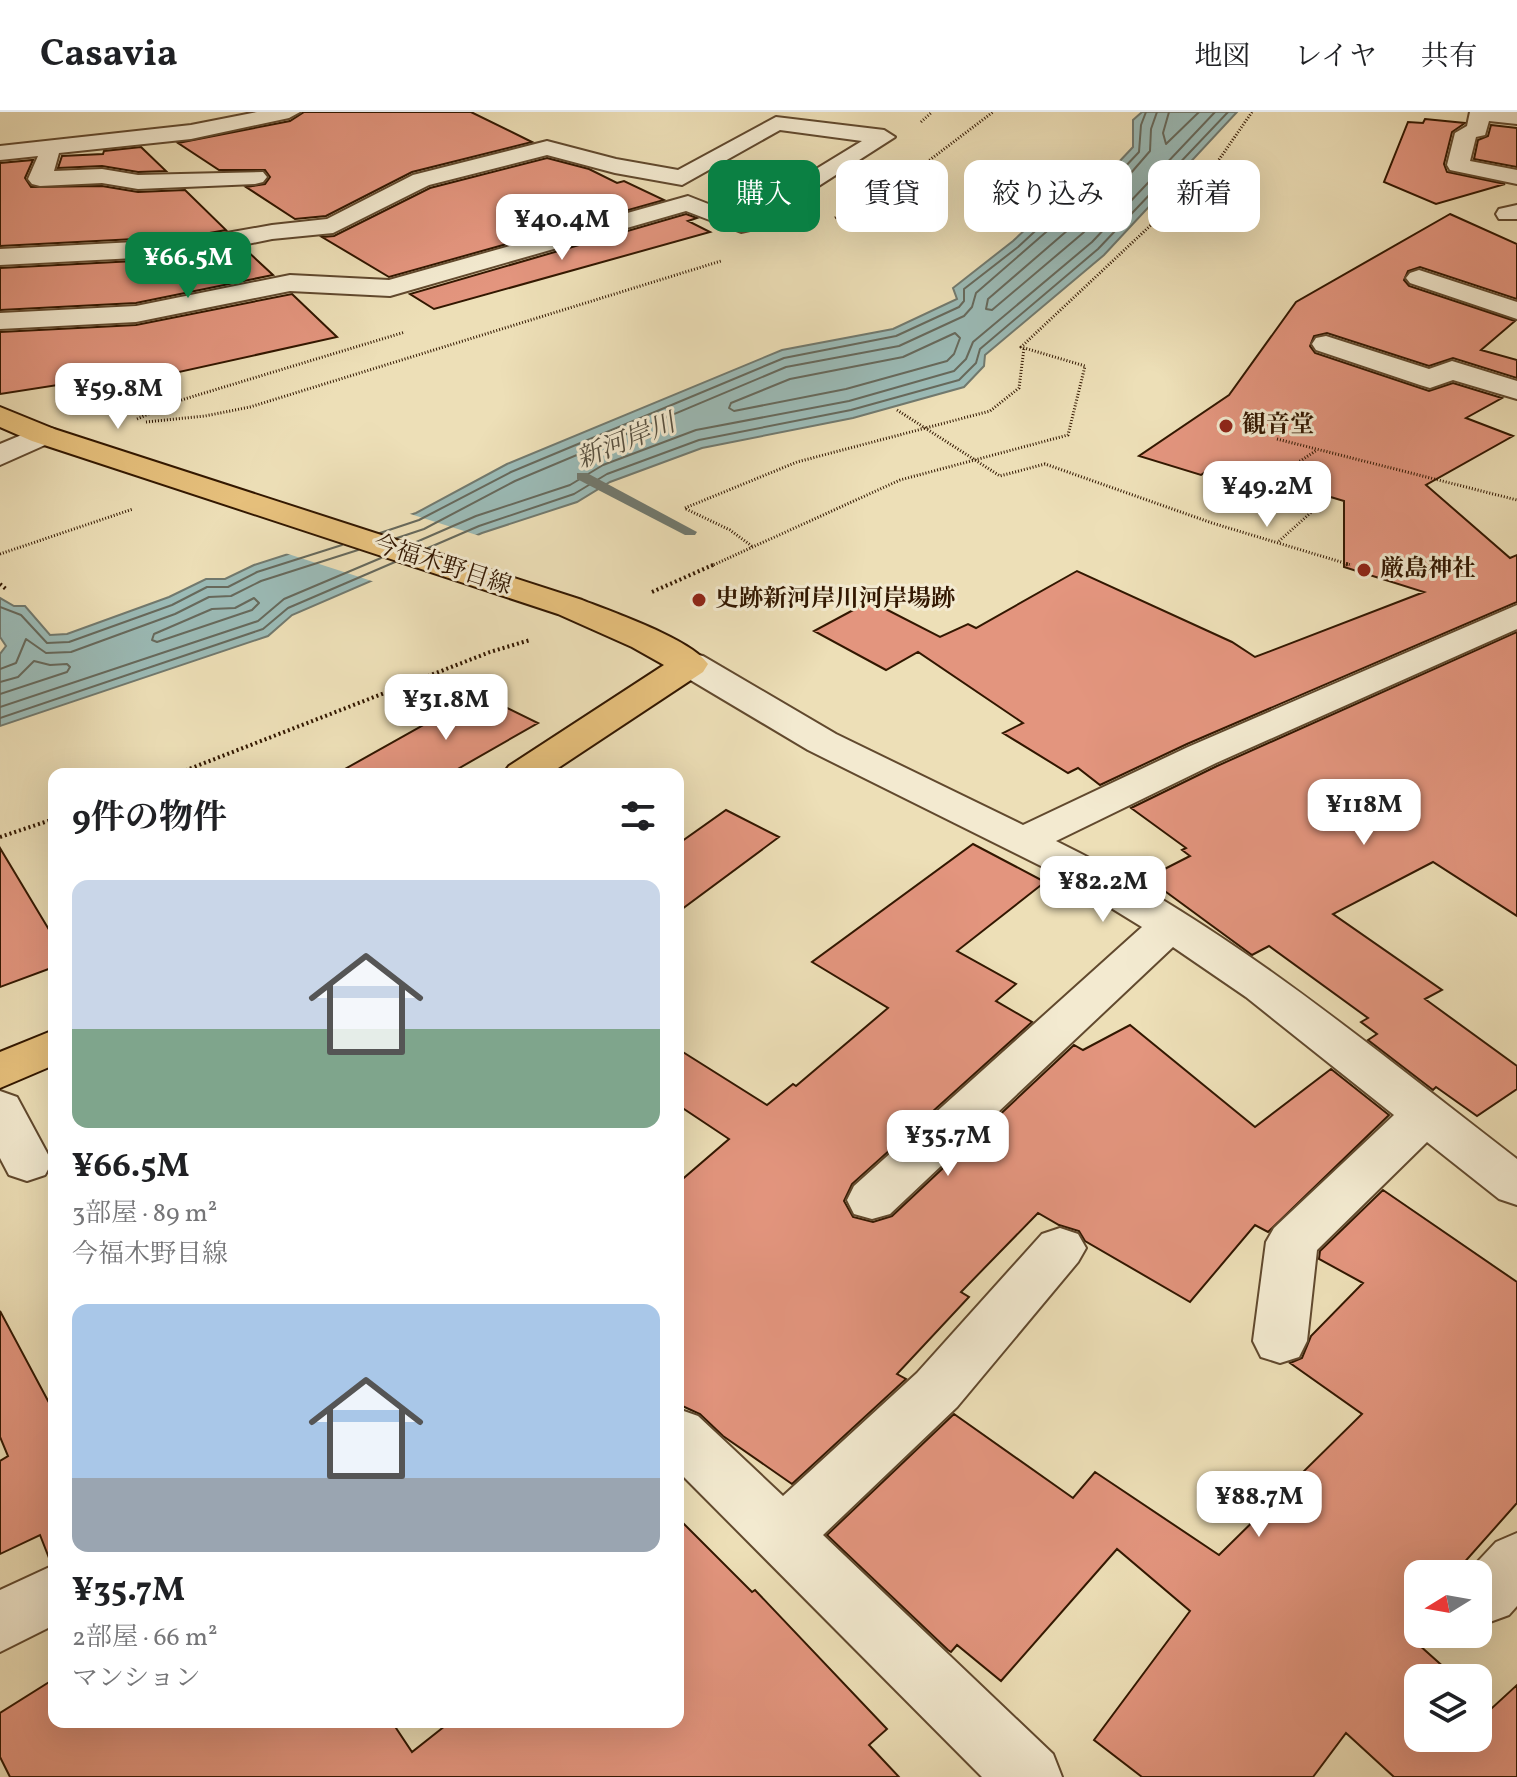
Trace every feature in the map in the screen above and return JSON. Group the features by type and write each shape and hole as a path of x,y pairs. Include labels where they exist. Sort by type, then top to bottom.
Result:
{"main road":[{"name":"今福木野目線","path":"0,416 43,435 570,607 645,639 690,664"},
{"path":"532,768 690,664"},
{"path":"0,1071 48,1049"}],"street":[{"path":"0,153 191,132 289,112"},
{"path":"1517,118 1479,114 1477,130 1466,133 1458,165 1517,177"},
{"path":"0,257 193,247 272,232 333,226 421,180 547,148 615,166 682,178 776,123 884,137 741,225 688,203 390,288 290,283 136,314 0,321"},
{"path":"51,149 40,179 102,176 138,182 255,177"},
{"path":"136,314 174,277 193,247"},
{"path":"1419,278 1517,311"},
{"path":"1326,344 1430,379 1452,370 1517,390"},
{"path":"0,456 43,435"},
{"path":"1025,840 1202,755 1517,616"},
{"path":"690,664 822,742 1025,840 1171,925 1262,986 1517,1186"},
{"path":"872,1200 1171,925"},
{"path":"0,1109 27,1162"},
{"path":"1280,1341 1292,1242 1425,1115"},
{"path":"782,1535 937,1390 1060,1248"},
{"path":"684,1439 1029,1777"},
{"path":"0,1623 48,1596"}],"path":[{"path":"830,220 881,196 993,112"},
{"path":"753,547 730,530 685,508 797,462 990,411 1019,388 1024,348 1021,347 1216,164 1252,112"},
{"path":"405,332 178,401 129,424 205,416 250,407 725,260"},
{"path":"643,596 900,480 1068,435 1085,366 1024,348"},
{"path":"897,410 1000,476 1045,464 1351,565"},
{"path":"1277,439 1517,500"},
{"path":"1261,487 1318,449"},
{"path":"1243,480 1317,507 1277,543"},
{"path":"0,554 136,508"},
{"path":"0,584 6,589"},
{"path":"191,768 490,652 536,638"},
{"path":"0,837 48,821"}],"water":[{"path":"1142,112 1237,112 1192,160 1148,160 1148,208 1132,225 1132,160 1121,160 1133,147 1133,120"},
{"name":"新河岸川","path":"1023,232 1125,232 1104,255 985,355 984,366 964,387 853,418 702,448 610,482 577,502 482,533 292,615 268,636 0,726 0,654 6,646 0,637 0,598 14,606 25,606 50,635 67,634 169,597 206,579 225,579 254,565 416,513 507,464 782,350 893,329 957,299 953,288"}],"pier":[{"path":"404,512 483,537 378,583 282,552"}],"building":[{"path":"304,112 471,112 532,142 412,172 326,216 295,219 246,187 265,184 270,177 265,170 219,170 178,143 290,121"},
{"path":"1425,119 1465,123 1452,132 1444,164 1447,172 1505,184 1436,204 1384,182 1408,122 1423,123"},
{"path":"1491,125 1517,128 1517,167 1474,159 1478,140 1488,136"},
{"path":"141,147 166,171 138,172 102,166 58,168 62,156 103,154 104,151"},
{"path":"547,158 589,169 617,183 624,181 664,200 389,277 322,237 334,236 430,188"},
{"path":"33,160 25,178 31,187 102,186 138,192 185,190 226,230 193,236 0,246 0,163"},
{"path":"686,214 697,218 688,221 710,232 434,309 410,294"},
{"path":"1450,214 1517,244 1517,299 1420,267 1408,271 1404,280 1409,286 1515,321 1481,350 1517,360 1517,378 1453,358 1429,366 1327,333 1314,336 1310,346 1315,353 1429,391 1453,383 1502,398 1466,418 1513,436 1426,485 1510,558 1517,555 1517,602 1187,744 1100,785 1078,768 1068,773 1003,733 1023,723 918,652 886,670 814,631 870,601 940,637 968,624 976,628 1077,571 1232,642 1255,657 1424,592 1344,567 1344,501 1217,463 1201,475 1139,456 1229,395 1296,302"},
{"path":"244,248 273,275 136,303 0,310 0,268 193,258"},
{"path":"292,294 337,337 152,378 147,371 0,394 0,332 136,325"},
{"path":"1517,632 1517,916 1433,862 1333,914 1442,990 1425,999 1517,1066 1517,1089 1477,1116 1436,1087 1433,1090 1368,1040 1377,1034 1361,1022 1368,1018 1269,946 1252,955 1147,878 1190,856 1182,850 1186,848 1131,808 1217,766"},
{"path":"487,698 538,723 459,768 347,768 445,713 453,717"},
{"path":"726,810 779,837 684,908 684,840"},
{"path":"973,844 1045,882 957,951 1016,984 996,1001 1032,1022 852,1184 844,1201 853,1217 873,1222 892,1216 1074,1045 1083,1050 1130,1025 1255,1127 1331,1069 1389,1115 1268,1232 1255,1225 1190,1302 1085,1241 1079,1231 1059,1225 1038,1213 961,1292 969,1297 897,1374 906,1379 792,1484 723,1436 700,1414 684,1407 684,1178 729,1139 684,1109 684,1053 767,1105 793,1084 796,1086 888,1008 812,962"},
{"path":"0,848 48,928 48,969 0,987"},
{"path":"1383,1190 1517,1282 1517,1503 1466,1560 1404,1560 1404,1648 1422,1648 1440,1664 1404,1664 1404,1752 1492,1752 1492,1708 1517,1685 1517,1777 1394,1777 1346,1733 1313,1777 1142,1777 1094,1740 1190,1611 1117,1549 1001,1681 957,1645 951,1652 948,1650 827,1535 954,1414 1073,1498 1095,1472 1219,1555 1362,1414 1290,1363 1302,1358 1311,1336 1363,1283 1319,1259 1320,1251"},
{"path":"0,1311 48,1401 48,1555 40,1535 0,1554 0,1461 8,1456 0,1437"},
{"path":"684,1524 752,1592 755,1590 887,1729 869,1745 899,1777 10,1777 0,1757 0,1713 48,1683 48,1728 396,1728 412,1752 442,1728 684,1728"}],"waterway":[{"name":"新河岸川","path":"582,476 690,532"}],"place":[{"name":"観音堂","path":"1226,426"},
{"name":"厳島神社","path":"1364,570"},
{"name":"史跡新河岸川河岸場跡","path":"699,600"}]}
